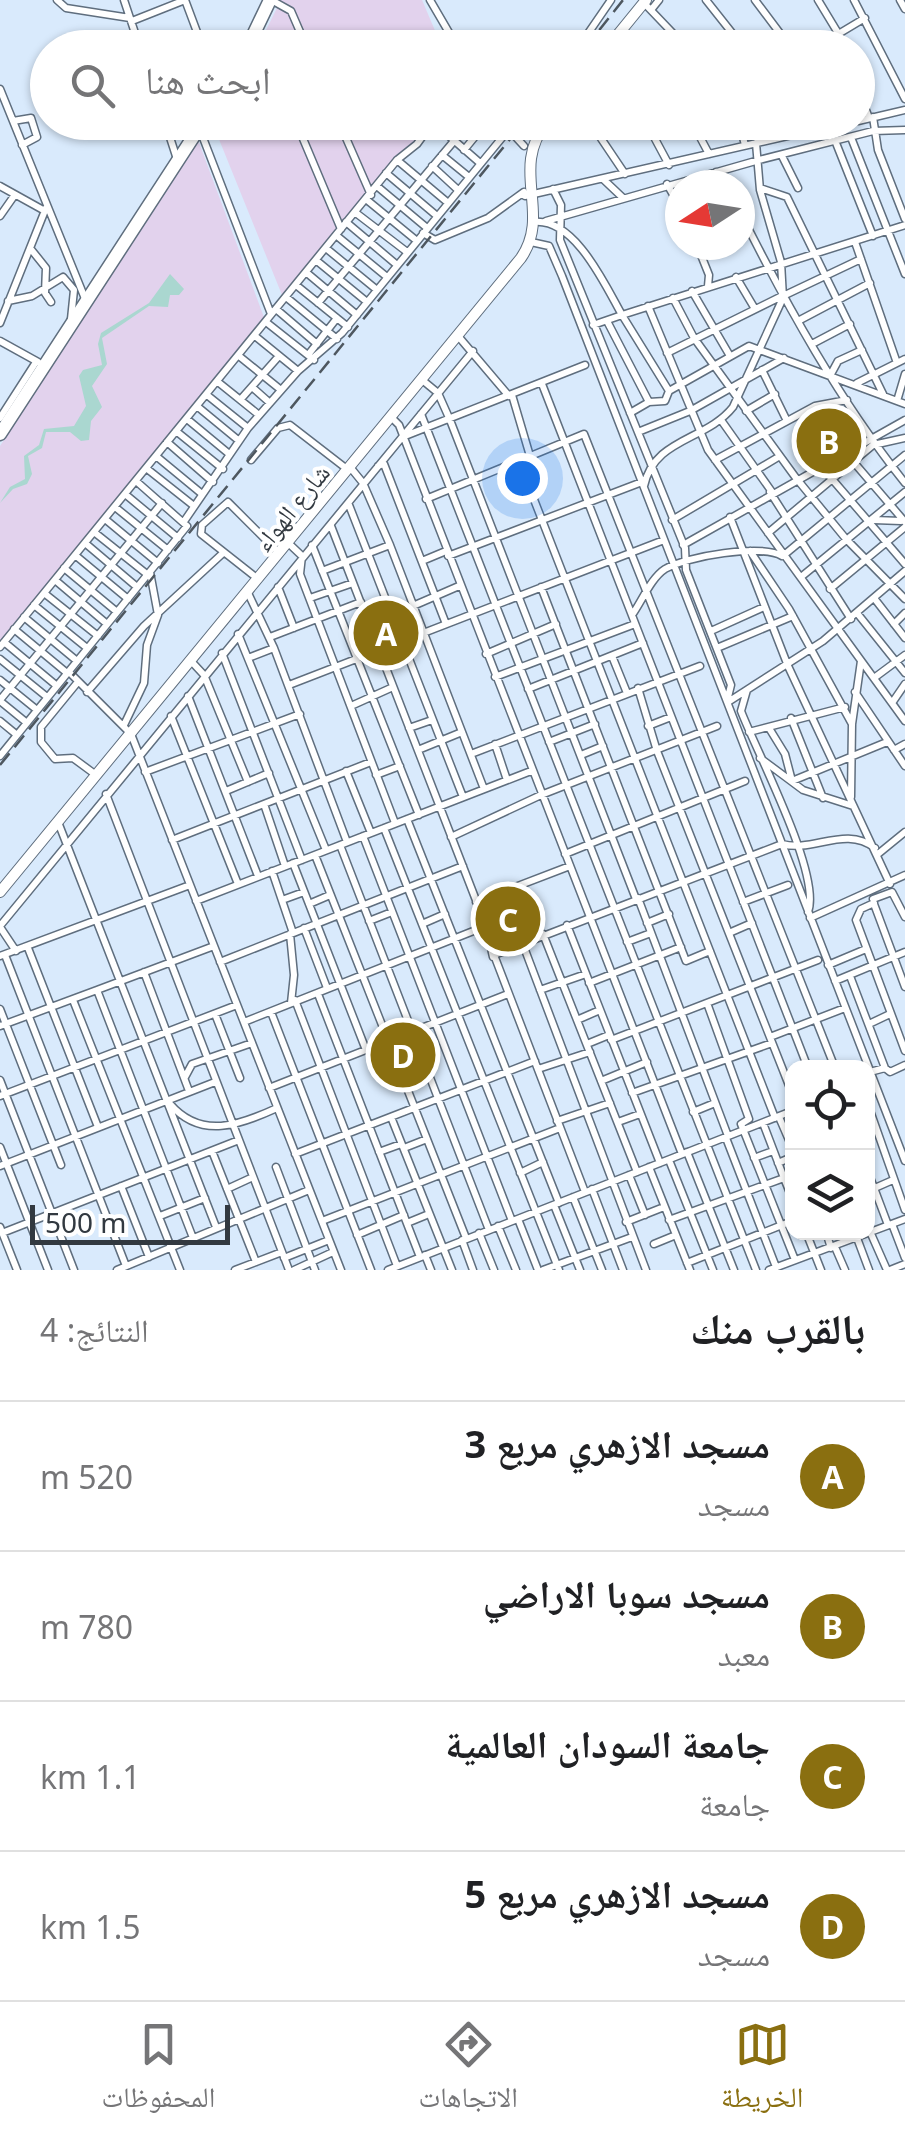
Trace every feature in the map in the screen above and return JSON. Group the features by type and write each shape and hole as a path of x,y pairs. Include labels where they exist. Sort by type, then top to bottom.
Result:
{"highway":[{"path":"259,30 272,0"},
{"path":"0,431 176,156 190,140"},
{"path":"0,431 39,363 192,140"}],"main road":[{"path":"623,30 646,5"},
{"path":"619,30 646,5"},
{"path":"524,146 528,140"},
{"name":"شارع الهواء","path":"347,466 422,380 530,242 539,222 526,193 530,152 537,140"},
{"name":"شارع الهواء","path":"0,892 127,729 248,592 521,247 527,225 524,146"},
{"name":"شارع الهواء","path":"0,884 274,549 285,541"}],"street":[{"path":"57,0 66,8 131,20 185,0 196,30"},
{"path":"124,0 134,30"},
{"path":"272,0 291,11 300,30"},
{"path":"430,0 448,30"},
{"path":"590,30 611,0"},
{"path":"660,0 646,5 671,30"},
{"path":"706,0 730,30"},
{"path":"818,0 831,30"},
{"path":"854,0 870,30"},
{"path":"900,0 905,9"},
{"path":"758,1 778,30"},
{"path":"844,30 864,18"},
{"path":"875,40 905,99"},
{"path":"0,89 46,209 86,294"},
{"path":"875,117 905,110"},
{"path":"13,121 30,118"},
{"path":"875,131 905,130"},
{"path":"593,326 692,291 891,231 905,222 884,171 875,135"},
{"path":"22,145 31,140"},
{"path":"171,140 176,156"},
{"path":"204,140 271,316 311,357"},
{"path":"304,140 341,229 359,254 387,277"},
{"path":"347,140 369,197 417,241"},
{"path":"57,686 2,644 386,173 421,140"},
{"path":"464,150 472,140"},
{"path":"184,520 248,428 311,357 338,339 501,140"},
{"path":"519,140 524,146"},
{"path":"605,140 627,174"},
{"path":"656,140 669,165"},
{"path":"701,140 708,154"},
{"path":"643,484 659,454 721,420 738,400 783,297 781,263 760,188 759,160 749,140"},
{"path":"378,187 435,240 488,218 526,193 669,165 770,140"},
{"path":"723,170 852,140 905,274"},
{"path":"318,303 408,191 454,141 480,163"},
{"path":"836,143 873,236"},
{"path":"442,155 469,176"},
{"path":"782,156 798,188"},
{"path":"397,160 447,202"},
{"path":"432,166 458,190"},
{"path":"386,173 437,216"},
{"path":"603,179 624,197"},
{"path":"539,222 665,185"},
{"path":"0,186 46,209"},
{"path":"760,188 785,194 884,395"},
{"path":"553,189 561,205 558,230 593,326 684,544 686,570 732,685 727,702"},
{"path":"0,216 15,196"},
{"path":"0,323 2,310 46,209"},
{"path":"356,213 407,253"},
{"path":"539,222 558,230 582,251 668,390 665,400 649,402 630,413"},
{"path":"341,229 368,242 397,265"},
{"path":"530,242 545,243 551,248 864,1060"},
{"path":"855,242 896,363"},
{"path":"755,245 831,375 905,483"},
{"path":"30,248 46,268 44,289 51,302"},
{"path":"327,249 377,290"},
{"path":"666,353 861,259"},
{"path":"703,260 709,275 708,286"},
{"path":"317,261 367,302"},
{"path":"307,273 357,314"},
{"path":"736,277 755,310"},
{"path":"8,301 44,289 60,278 72,284 70,320"},
{"path":"798,321 870,283"},
{"path":"296,285 348,326"},
{"path":"692,291 730,356"},
{"path":"286,297 338,339"},
{"path":"673,298 694,338 796,478 846,539 905,599"},
{"path":"648,306 698,432 730,486 905,720"},
{"path":"271,316 317,344"},
{"path":"311,357 337,318"},
{"path":"607,321 649,402"},
{"path":"812,344 850,324"},
{"path":"457,335 473,351 485,373 510,396 530,456"},
{"path":"255,336 298,372"},
{"path":"0,340 39,363 0,418"},
{"path":"668,390 749,346 901,403 905,374"},
{"path":"831,375 838,361 862,350"},
{"path":"16,951 0,927 473,351"},
{"path":"238,356 281,390"},
{"path":"241,400 279,356"},
{"path":"638,432 690,411 786,358"},
{"path":"856,384 905,358"},
{"path":"402,437 585,365"},
{"path":"762,370 787,421"},
{"path":"422,380 438,392 450,420 652,933 764,1233 772,1269 788,1267 795,1260 846,1240"},
{"path":"218,382 259,415"},
{"path":"542,384 805,1060"},
{"path":"252,387 270,403"},
{"path":"746,411 775,394"},
{"path":"207,395 248,428"},
{"path":"715,460 832,400 847,400"},
{"path":"198,406 238,440"},
{"path":"421,414 756,1270"},
{"path":"391,417 399,425 646,1062 734,1270"},
{"path":"188,418 228,453"},
{"path":"721,420 758,468 830,589 905,674"},
{"path":"684,544 902,422 905,437 873,440 854,463 768,533"},
{"path":"252,460 278,428 290,425 347,466 363,483 484,789"},
{"path":"176,432 223,469"},
{"path":"426,499 584,434 634,552 832,1060"},
{"path":"167,442 214,482"},
{"path":"845,452 905,524"},
{"path":"786,557 802,539 905,455"},
{"path":"156,456 202,494"},
{"path":"672,520 780,456"},
{"path":"519,461 749,1051 785,1133"},
{"path":"378,466 384,464 446,624"},
{"path":"727,702 788,666 839,629 905,570 820,465"},
{"path":"146,468 194,506"},
{"path":"0,756 4,745 27,723 187,524 136,481"},
{"path":"422,561 472,547 643,484"},
{"path":"801,577 905,492"},
{"path":"125,494 178,538"},
{"path":"27,723 0,700 162,502"},
{"path":"253,575 222,554 200,530 226,502 239,510 274,549"},
{"path":"349,505 463,797"},
{"path":"114,507 168,550"},
{"path":"730,517 788,666 890,884"},
{"path":"868,522 890,518 905,524"},
{"path":"105,519 158,563"},
{"path":"830,589 905,524"},
{"path":"332,526 486,926 494,959 559,1125 623,1270"},
{"path":"94,532 149,574 158,615 148,645 141,692 127,729"},
{"path":"289,685 664,540"},
{"path":"285,541 302,556"},
{"path":"85,543 138,587"},
{"path":"312,545 418,814"},
{"path":"322,570 390,545"},
{"path":"495,676 590,641 633,620 648,590 662,572 674,566 765,549 786,557"},
{"path":"746,551 792,616 852,724"},
{"path":"87,692 106,666 222,554"},
{"path":"75,555 128,599"},
{"path":"302,556 300,574 395,823"},
{"path":"64,568 117,612"},
{"path":"54,580 108,624"},
{"path":"310,598 353,583"},
{"path":"278,586 294,628"},
{"path":"369,624 460,586"},
{"path":"541,587 686,960 710,952"},
{"path":"44,592 98,636"},
{"path":"248,592 300,714 363,905 488,1230"},
{"path":"874,598 905,638"},
{"path":"270,637 360,602"},
{"path":"34,604 88,648"},
{"path":"710,631 764,606"},
{"path":"894,624 905,613"},
{"path":"717,648 792,616"},
{"path":"24,617 77,661"},
{"path":"486,654 556,624"},
{"path":"14,629 68,672 127,729 340,1270"},
{"path":"238,634 326,850"},
{"path":"528,690 642,644"},
{"path":"248,658 274,648"},
{"path":"222,653 302,860"},
{"path":"874,678 905,655"},
{"path":"612,656 627,693"},
{"path":"0,659 47,698"},
{"path":"853,802 852,724 861,660"},
{"path":"191,661 204,675 248,782"},
{"path":"471,754 700,666"},
{"path":"0,680 37,710"},
{"path":"606,685 622,680"},
{"path":"77,683 41,728 41,742 55,759 73,758 92,772"},
{"path":"892,703 905,684"},
{"path":"351,706 393,687"},
{"path":"638,688 657,751 785,1076"},
{"path":"746,690 741,711 799,846 812,901 809,915"},
{"path":"855,692 905,766"},
{"path":"188,695 258,876"},
{"path":"749,732 845,707"},
{"path":"145,772 300,714"},
{"path":"170,716 238,884"},
{"path":"648,726 671,717"},
{"path":"791,718 824,799"},
{"path":"409,728 432,720"},
{"path":"0,721 17,735"},
{"path":"548,742 595,724"},
{"path":"451,836 540,794 717,726"},
{"path":"769,728 785,754 792,781"},
{"path":"418,750 462,732"},
{"path":"792,781 833,768 888,742"},
{"path":"495,744 507,780"},
{"path":"894,750 905,744"},
{"path":"580,756 603,746"},
{"path":"760,758 824,799 853,802"},
{"path":"172,840 372,762"},
{"path":"376,774 400,766"},
{"path":"346,771 386,896 486,1156 540,1270 558,1267 594,1248 632,1237"},
{"path":"196,901 531,771"},
{"path":"226,791 269,773"},
{"path":"565,854 745,780"},
{"path":"106,794 283,1255 292,1270 314,1266 333,1252"},
{"path":"264,804 309,904 366,1050"},
{"path":"407,819 533,1138 580,1270"},
{"path":"58,822 216,1228"},
{"path":"384,828 558,1267"},
{"path":"876,851 905,832"},
{"path":"494,959 496,953 522,942 782,844 799,846 860,839 876,851"},
{"path":"315,855 441,1174 473,1270"},
{"path":"220,962 462,866"},
{"path":"476,902 570,866"},
{"path":"272,872 291,934 293,1002 397,1266"},
{"path":"905,875 872,899 856,918 905,1051"},
{"path":"743,902 788,884"},
{"path":"126,1266 3,955 190,886"},
{"path":"282,900 304,892"},
{"path":"809,915 892,892 904,912"},
{"path":"309,904 330,894"},
{"path":"872,899 905,987"},
{"path":"369,921 392,912"},
{"path":"422,924 445,914"},
{"path":"648,923 669,914"},
{"path":"729,932 752,924"},
{"path":"244,1022 486,926"},
{"path":"566,926 660,1163"},
{"path":"304,928 327,988"},
{"path":"626,942 652,933"},
{"path":"544,934 618,1122 645,1215"},
{"path":"522,942 646,1270"},
{"path":"3,1025 214,946"},
{"path":"589,983 681,947"},
{"path":"28,948 98,1128"},
{"path":"828,965 866,949"},
{"path":"835,982 905,952"},
{"path":"295,1154 507,1072 568,1060 610,1037 635,1031 818,960"},
{"path":"144,972 189,1091"},
{"path":"540,990 586,974"},
{"path":"850,976 885,1068 890,1072 905,1064"},
{"path":"97,990 193,1238"},
{"path":"318,994 406,1219 431,1270"},
{"path":"270,1088 508,994"},
{"path":"73,1000 180,1270"},
{"path":"707,1004 749,1119 740,1124 795,1260"},
{"path":"3,1095 237,1005"},
{"path":"0,1008 3,1025 60,1165"},
{"path":"632,1093 749,1051 792,1028 845,1008"},
{"path":"578,1020 600,1010"},
{"path":"271,1012 371,1270"},
{"path":"215,1014 240,1078"},
{"path":"868,1024 890,1014"},
{"path":"184,1078 192,1064 252,1043"},
{"path":"602,1080 646,1062"},
{"path":"875,1075 885,1068"},
{"path":"0,1080 74,1270"},
{"path":"3,1164 215,1082"},
{"path":"875,1088 902,1145 905,1161"},
{"path":"167,1099 181,1116 212,1127 235,1125 277,1108"},
{"path":"322,1221 533,1138 610,1103"},
{"path":"693,1112 716,1103"},
{"path":"618,1122 640,1114"},
{"path":"388,1270 408,1266 464,1239 785,1115"},
{"path":"390,1117 452,1270"},
{"path":"669,1220 784,1178 763,1123"},
{"path":"875,1129 905,1210"},
{"path":"379,1152 427,1139"},
{"path":"14,1269 3,1246 1,1230 240,1140"},
{"path":"0,1147 3,1164 48,1270"},
{"path":"212,1150 256,1262"},
{"path":"754,1158 773,1151"},
{"path":"669,1159 713,1270"},
{"path":"778,1163 785,1160"},
{"path":"520,1173 542,1162"},
{"path":"276,1166 314,1266"},
{"path":"649,1167 688,1266 707,1254 785,1224"},
{"path":"227,1189 254,1176"},
{"path":"875,1187 894,1180"},
{"path":"122,1186 149,1257"},
{"path":"117,1270 309,1190"},
{"path":"573,1197 602,1270"},
{"path":"874,1240 889,1270 905,1261 875,1197"},
{"path":"160,1216 204,1198"},
{"path":"626,1222 664,1207"},
{"path":"357,1235 429,1214"},
{"path":"875,1229 905,1219"},
{"path":"498,1226 516,1270"},
{"path":"480,1233 494,1270"},
{"path":"654,1244 676,1235"},
{"path":"235,1270 329,1240"},
{"path":"809,1240 821,1270"},
{"path":"830,1240 842,1269"},
{"path":"854,1240 869,1270"}],"shaded area":[{"path":"281,0 422,0 435,30 266,30"},
{"path":"198,140 265,320 0,643 0,446"},
{"path":"219,140 414,140 282,295"},
{"path":"170,274 184,289 179,295 170,295 168,307 149,306 102,338 107,364 92,386 102,407 91,421 89,440 81,441 70,432 46,432 42,448 28,456 32,474 27,484 13,489 0,503 10,487 25,479 24,456 39,445 44,429 74,426 86,406 79,376 83,370 102,365 98,344 101,333 149,303"}],"railway":[{"path":"599,30 623,0"},
{"path":"0,765 509,140"}],"place":[{"name":"مسجد سوبا الاراضي","path":"829,441"},
{"name":"مسجد الازهري مربع 3","path":"386,633"},
{"name":"جامعة السودان العالمية","path":"508,919"},
{"name":"مسجد الازهري مربع 5","path":"403,1055"}]}
